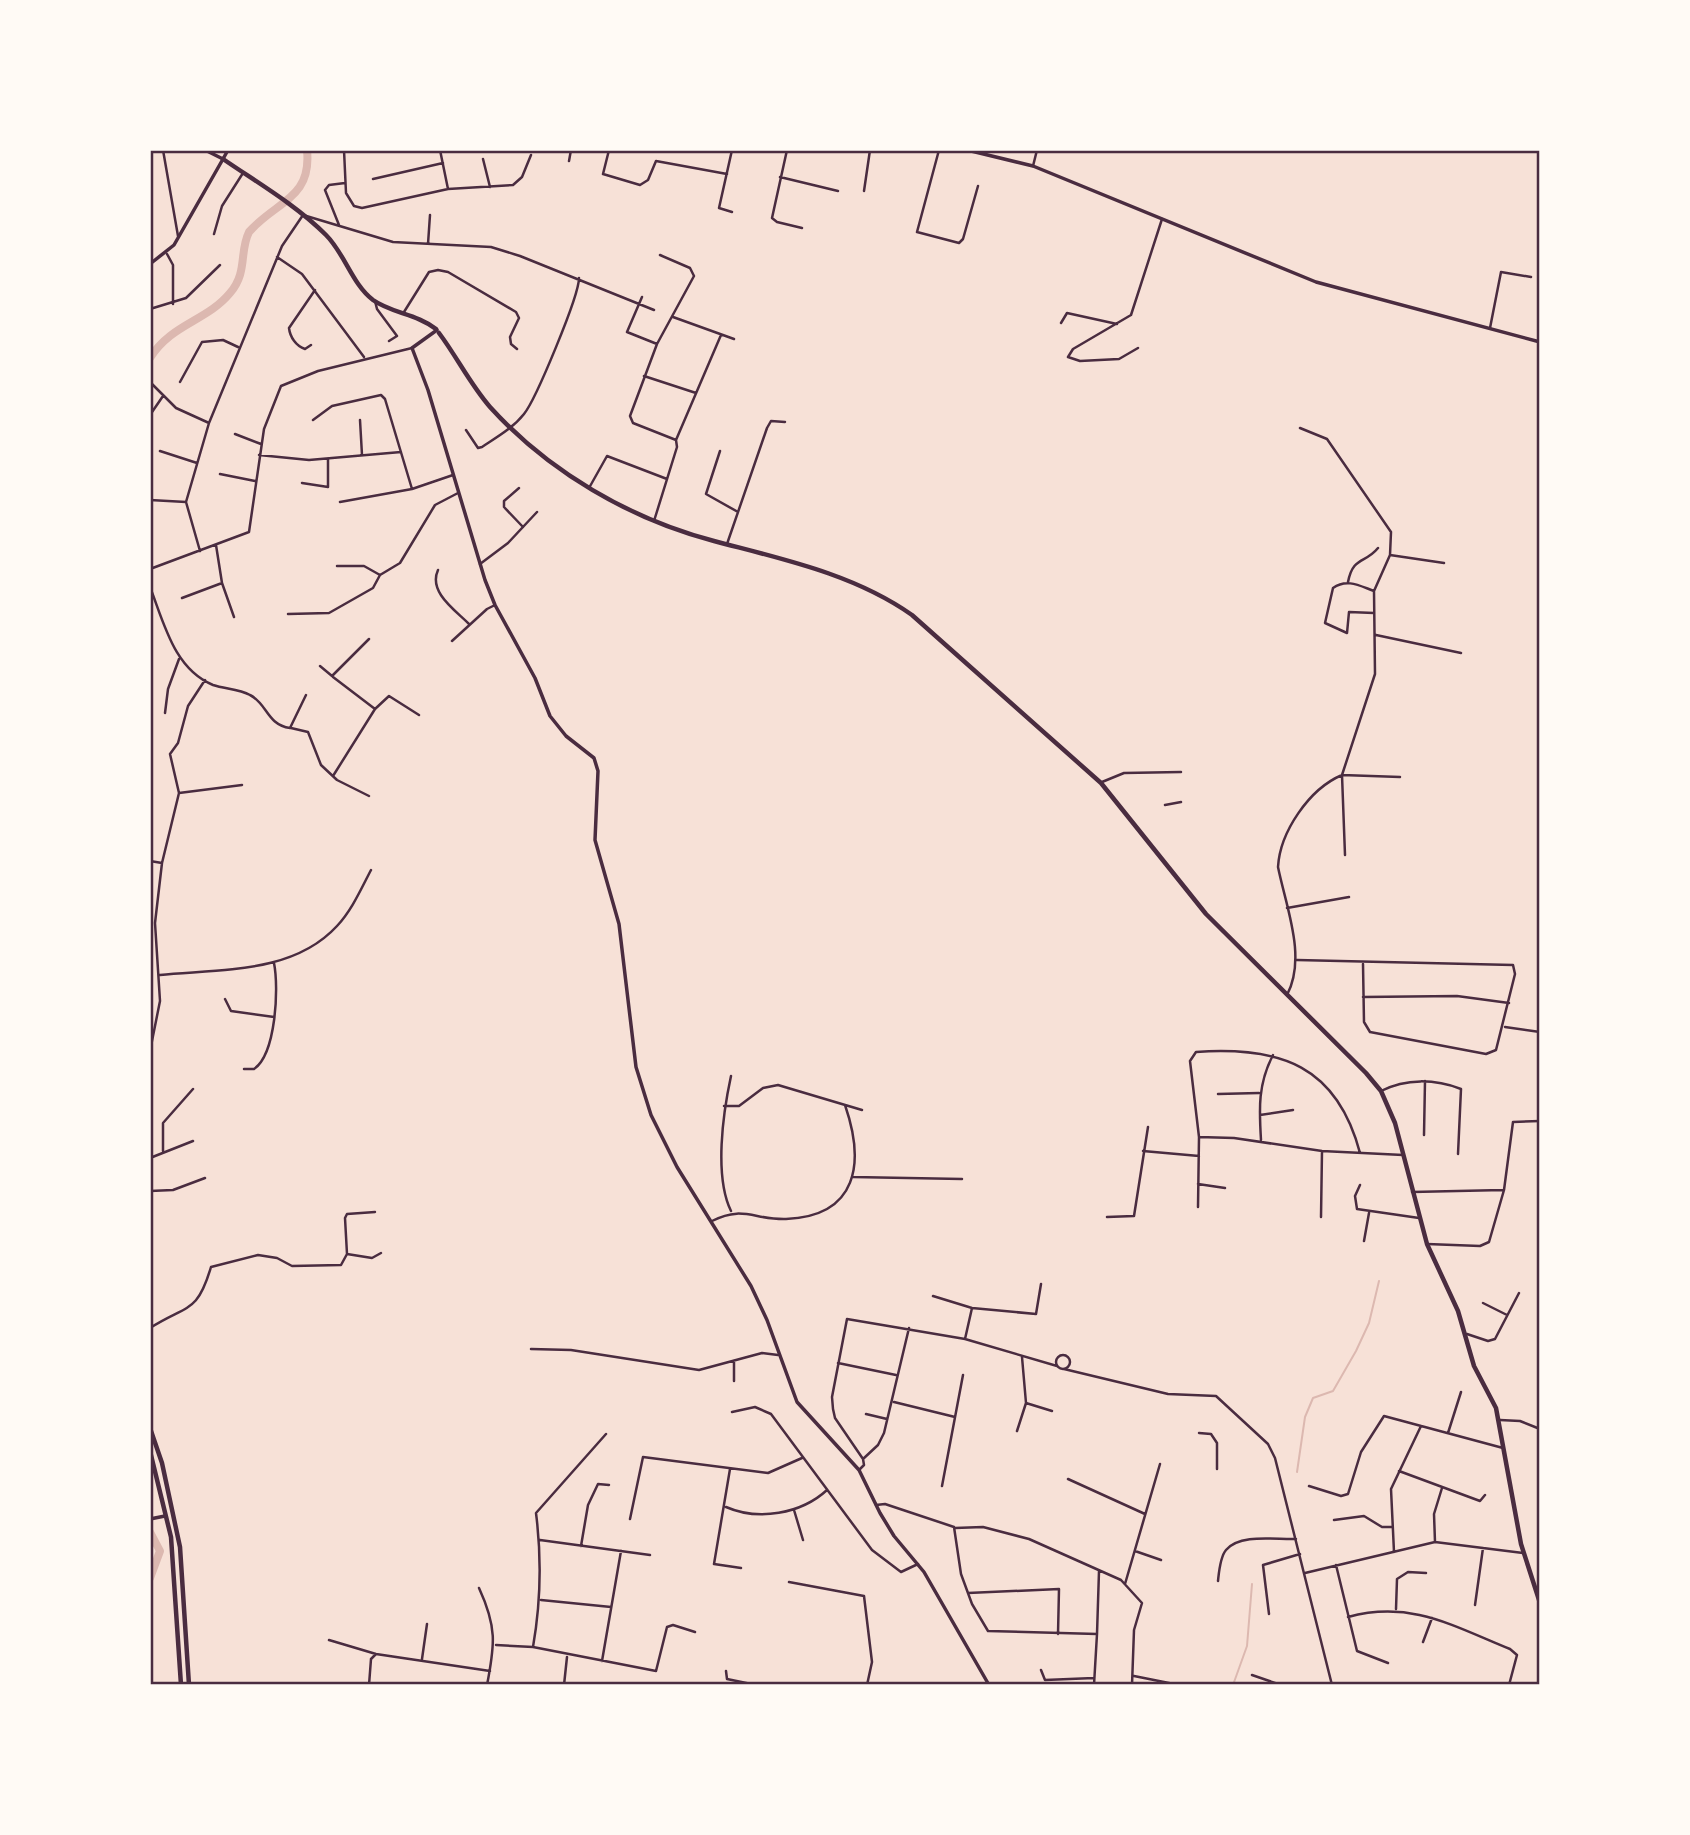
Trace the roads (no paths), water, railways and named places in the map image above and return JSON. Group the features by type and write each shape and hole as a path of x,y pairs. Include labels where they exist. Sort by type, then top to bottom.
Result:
{"main road":[{"path":"205,150 223,159 303,215 333,243 364,291 375,301 404,312 437,331 483,398 553,466 589,488 654,521 727,544 755,549 817,570 883,597 912,615 1101,783 1206,915 1347,1053 1381,1091 1395,1122 1427,1244 1458,1311 1474,1366 1500,1420 1523,1553 1539,1603"},
{"path":"150,264 167,254 178,239 228,150"},
{"path":"967,150 981,151 1032,166 1316,282 1539,342"},
{"path":"437,331 412,348 495,605 527,660 550,716 566,736 594,758 599,786 595,840 619,924 636,1067 651,1115 677,1167 751,1286 767,1320 797,1402 859,1470 894,1536 918,1564 989,1685"},
{"path":"150,1428 157,1445 174,1514 183,1575 189,1685"},
{"path":"150,1451 167,1515 175,1576 181,1685"},
{"path":"150,1519 174,1514"}],"street":[{"path":"163,150 178,239"},
{"path":"344,150 348,200 362,208 448,190 518,182 531,155"},
{"path":"440,150 448,190"},
{"path":"569,161 571,150"},
{"path":"732,150 719,208 733,212"},
{"path":"787,150 772,218 776,222 802,228"},
{"path":"864,191 870,150"},
{"path":"939,150 917,232 959,243 963,239 978,186"},
{"path":"1032,166 1037,150"},
{"path":"608,151 603,174 640,185 648,180 656,161 727,174"},
{"path":"483,159 490,187"},
{"path":"373,179 443,163"},
{"path":"214,234 222,206 243,173"},
{"path":"780,177 838,191"},
{"path":"339,225 325,190 329,186 345,183"},
{"path":"200,551 186,502 209,423 238,347 278,257 289,233 303,215 381,240 491,247 579,278 654,310"},
{"path":"428,244 430,215"},
{"path":"1138,348 1119,359 1080,361 1068,357 1073,349 1131,315 1162,219"},
{"path":"167,254 173,265 173,304"},
{"path":"660,255 694,270 694,276 657,344 630,420 676,440"},
{"path":"278,257 296,269 315,290 365,358"},
{"path":"150,309 173,304 192,294 220,265"},
{"path":"404,312 429,272 448,272 516,312 519,318 510,337 511,344 517,349"},
{"path":"1490,329 1501,272 1531,277"},
{"path":"466,430 478,448 522,417 538,391 575,301 579,278"},
{"path":"311,345 305,349 301,348 290,336 289,328 315,290"},
{"path":"642,297 627,332 657,344"},
{"path":"375,301 377,309 397,335 389,341"},
{"path":"1061,323 1067,313 1117,324"},
{"path":"673,317 734,339"},
{"path":"654,521 676,440 721,335"},
{"path":"180,382 202,342 223,340 238,347"},
{"path":"150,569 249,532 261,444 281,386 296,378 412,348"},
{"path":"644,376 696,393"},
{"path":"150,382 183,412 209,423"},
{"path":"313,420 332,406 381,395 386,399 412,489"},
{"path":"150,415 163,396"},
{"path":"360,420 362,456"},
{"path":"727,544 767,428 771,421 785,422"},
{"path":"1300,428 1326,439 1385,519 1391,532 1390,555 1374,591 1376,635 1372,688 1357,722 1342,775 1345,855"},
{"path":"234,433 261,444"},
{"path":"160,451 197,463"},
{"path":"720,451 706,494 738,512"},
{"path":"259,455 309,460 401,452"},
{"path":"589,488 607,456 667,479"},
{"path":"302,483 328,486 328,458"},
{"path":"220,474 255,481"},
{"path":"341,502 412,489 453,475"},
{"path":"519,488 504,501 504,507 523,527"},
{"path":"288,614 311,616 335,611 376,585 380,575 400,563 435,505 458,493"},
{"path":"150,500 186,502"},
{"path":"480,564 537,512"},
{"path":"216,545 222,583 234,617"},
{"path":"1348,582 1351,569 1359,559 1371,556 1378,548"},
{"path":"1390,555 1444,563"},
{"path":"337,566 364,566 380,575"},
{"path":"438,570 435,576 439,594 469,624"},
{"path":"1374,591 1348,582 1333,588 1325,623 1348,632 1349,612 1374,612"},
{"path":"182,598 222,583"},
{"path":"150,587 180,659 205,680 249,694 273,722 308,732 320,765 333,776 369,796"},
{"path":"452,641 469,624 495,605"},
{"path":"1376,635 1461,653"},
{"path":"332,676 369,639"},
{"path":"165,713 168,689 180,659"},
{"path":"320,666 375,709"},
{"path":"150,1051 159,1018 155,923 162,863 179,793 170,754 178,743 188,706 205,680"},
{"path":"290,728 306,695"},
{"path":"333,776 375,709 389,696 419,715"},
{"path":"1101,783 1124,773 1181,772"},
{"path":"1287,995 1294,982 1297,960 1278,867 1279,854 1299,811 1342,775 1400,777"},
{"path":"179,793 243,785"},
{"path":"1165,804 1181,802"},
{"path":"150,861 162,863"},
{"path":"159,975 274,963 304,953 336,928 371,870"},
{"path":"1286,908 1349,897"},
{"path":"1297,960 1363,964 1421,961 1513,965 1516,974 1496,1050 1489,1054 1370,1032 1364,1022 1363,964"},
{"path":"244,1069 254,1069 261,1065 274,1017 278,982 274,963"},
{"path":"1363,997 1457,996 1509,1003"},
{"path":"225,999 231,1011 274,1017"},
{"path":"1503,1027 1539,1032"},
{"path":"1198,1207 1199,1137 1191,1061 1193,1054 1231,1051 1273,1055 1310,1071 1331,1091 1352,1126 1360,1153"},
{"path":"1261,1142 1259,1093 1263,1074 1273,1055"},
{"path":"731,1076 724,1106 722,1193 731,1211"},
{"path":"1381,1091 1425,1081 1461,1089 1458,1154"},
{"path":"1424,1135 1425,1081"},
{"path":"724,1106 739,1106 762,1088 778,1085 862,1110"},
{"path":"163,1151 163,1123 193,1089"},
{"path":"1218,1094 1259,1093"},
{"path":"712,1221 731,1211 786,1219 812,1214 839,1202 853,1177 854,1140 845,1105"},
{"path":"1260,1115 1293,1110"},
{"path":"1427,1244 1486,1245 1504,1191 1513,1122 1539,1121"},
{"path":"1107,1217 1134,1216 1148,1127"},
{"path":"1199,1137 1322,1151 1403,1155"},
{"path":"150,1158 193,1141"},
{"path":"1143,1151 1199,1156"},
{"path":"1321,1217 1322,1151"},
{"path":"853,1177 962,1179"},
{"path":"150,1191 173,1190 205,1178"},
{"path":"1198,1184 1225,1188"},
{"path":"1360,1185 1355,1196 1357,1209 1369,1213 1419,1218"},
{"path":"1412,1192 1504,1191"},
{"path":"150,1328 194,1304 202,1295 211,1267 258,1255 278,1258 292,1266 341,1265 346,1254 347,1213 375,1212"},
{"path":"1364,1241 1369,1213"},
{"path":"346,1254 372,1258 381,1253"},
{"path":"933,1296 972,1308 1037,1314 1041,1284"},
{"path":"1463,1333 1492,1341 1518,1293"},
{"path":"1483,1303 1507,1315"},
{"path":"965,1339 972,1308"},
{"path":"859,1470 864,1465 863,1459 835,1418 832,1397 847,1319 965,1339 1064,1369 1168,1394 1216,1396 1226,1402 1268,1444 1275,1458 1332,1685"},
{"path":"863,1459 881,1440 894,1402 896,1375 909,1328"},
{"path":"531,1349 571,1350 699,1370 762,1353 778,1355"},
{"path":"1057,1366 1056,1359 1065,1355 1070,1361 1064,1369"},
{"path":"1017,1430 1026,1403 1022,1357"},
{"path":"734,1361 734,1381"},
{"path":"838,1363 896,1375"},
{"path":"942,1486 963,1375"},
{"path":"1448,1433 1461,1392"},
{"path":"894,1402 955,1417"},
{"path":"1026,1403 1052,1411"},
{"path":"732,1412 755,1407 771,1414 880,1557 901,1572 918,1564"},
{"path":"866,1414 887,1419"},
{"path":"1309,1486 1341,1496 1348,1494 1361,1452 1384,1416 1503,1448"},
{"path":"1500,1420 1520,1421 1539,1429"},
{"path":"1394,1552 1389,1499 1421,1426"},
{"path":"1199,1433 1211,1434 1217,1443 1217,1469"},
{"path":"533,1647 541,1600 540,1540 536,1513 546,1498 606,1434"},
{"path":"630,1519 643,1457 768,1473 802,1458"},
{"path":"1125,1584 1160,1464"},
{"path":"730,1469 726,1507 714,1564 741,1568"},
{"path":"1399,1471 1480,1501 1485,1495"},
{"path":"1068,1479 1146,1515"},
{"path":"581,1546 588,1505 598,1483 609,1485"},
{"path":"1435,1542 1434,1514 1442,1488"},
{"path":"726,1507 767,1514 794,1510 827,1490"},
{"path":"876,1505 885,1504 954,1528 968,1526 999,1530 1029,1539 1125,1584 1142,1602 1134,1630 1132,1685"},
{"path":"794,1510 803,1540"},
{"path":"1334,1520 1364,1516 1382,1527 1392,1527"},
{"path":"954,1528 968,1592 988,1631 1097,1634"},
{"path":"1218,1581 1225,1550 1233,1544 1259,1539 1296,1539"},
{"path":"540,1540 650,1555"},
{"path":"1305,1573 1435,1542 1523,1553"},
{"path":"1475,1605 1483,1548"},
{"path":"602,1661 621,1551"},
{"path":"1135,1551 1161,1560"},
{"path":"1269,1614 1263,1566 1300,1554"},
{"path":"1336,1565 1357,1651 1388,1663"},
{"path":"1094,1685 1099,1570"},
{"path":"1396,1609 1397,1578 1408,1572 1426,1573"},
{"path":"789,1582 864,1596 872,1662 867,1685"},
{"path":"479,1588 488,1608 496,1645 487,1685"},
{"path":"968,1592 1059,1588 1058,1635"},
{"path":"541,1600 611,1607"},
{"path":"1348,1616 1396,1609 1432,1618 1510,1649 1517,1655 1517,1663 1509,1685"},
{"path":"1423,1642 1432,1618"},
{"path":"422,1661 427,1624"},
{"path":"496,1645 533,1647 656,1671 667,1627 673,1625 695,1632"},
{"path":"329,1640 376,1654 490,1671"},
{"path":"369,1685 371,1658 376,1654"},
{"path":"564,1685 568,1655"},
{"path":"1041,1670 1045,1680 1094,1678"},
{"path":"726,1671 727,1679 756,1685"},
{"path":"1133,1675 1179,1685"},
{"path":"1252,1675 1281,1685"},
{"path":"1440,1685 1445,1685"}],"waterway":[{"path":"150,358 168,337 211,310 230,293 239,277 249,232 298,189 304,179 307,150"},
{"path":"1297,1472 1305,1417 1313,1398 1333,1391 1356,1351 1369,1323 1379,1281"},
{"path":"150,1532 160,1551 150,1578"},
{"path":"1233,1685 1247,1646 1252,1584"}]}
